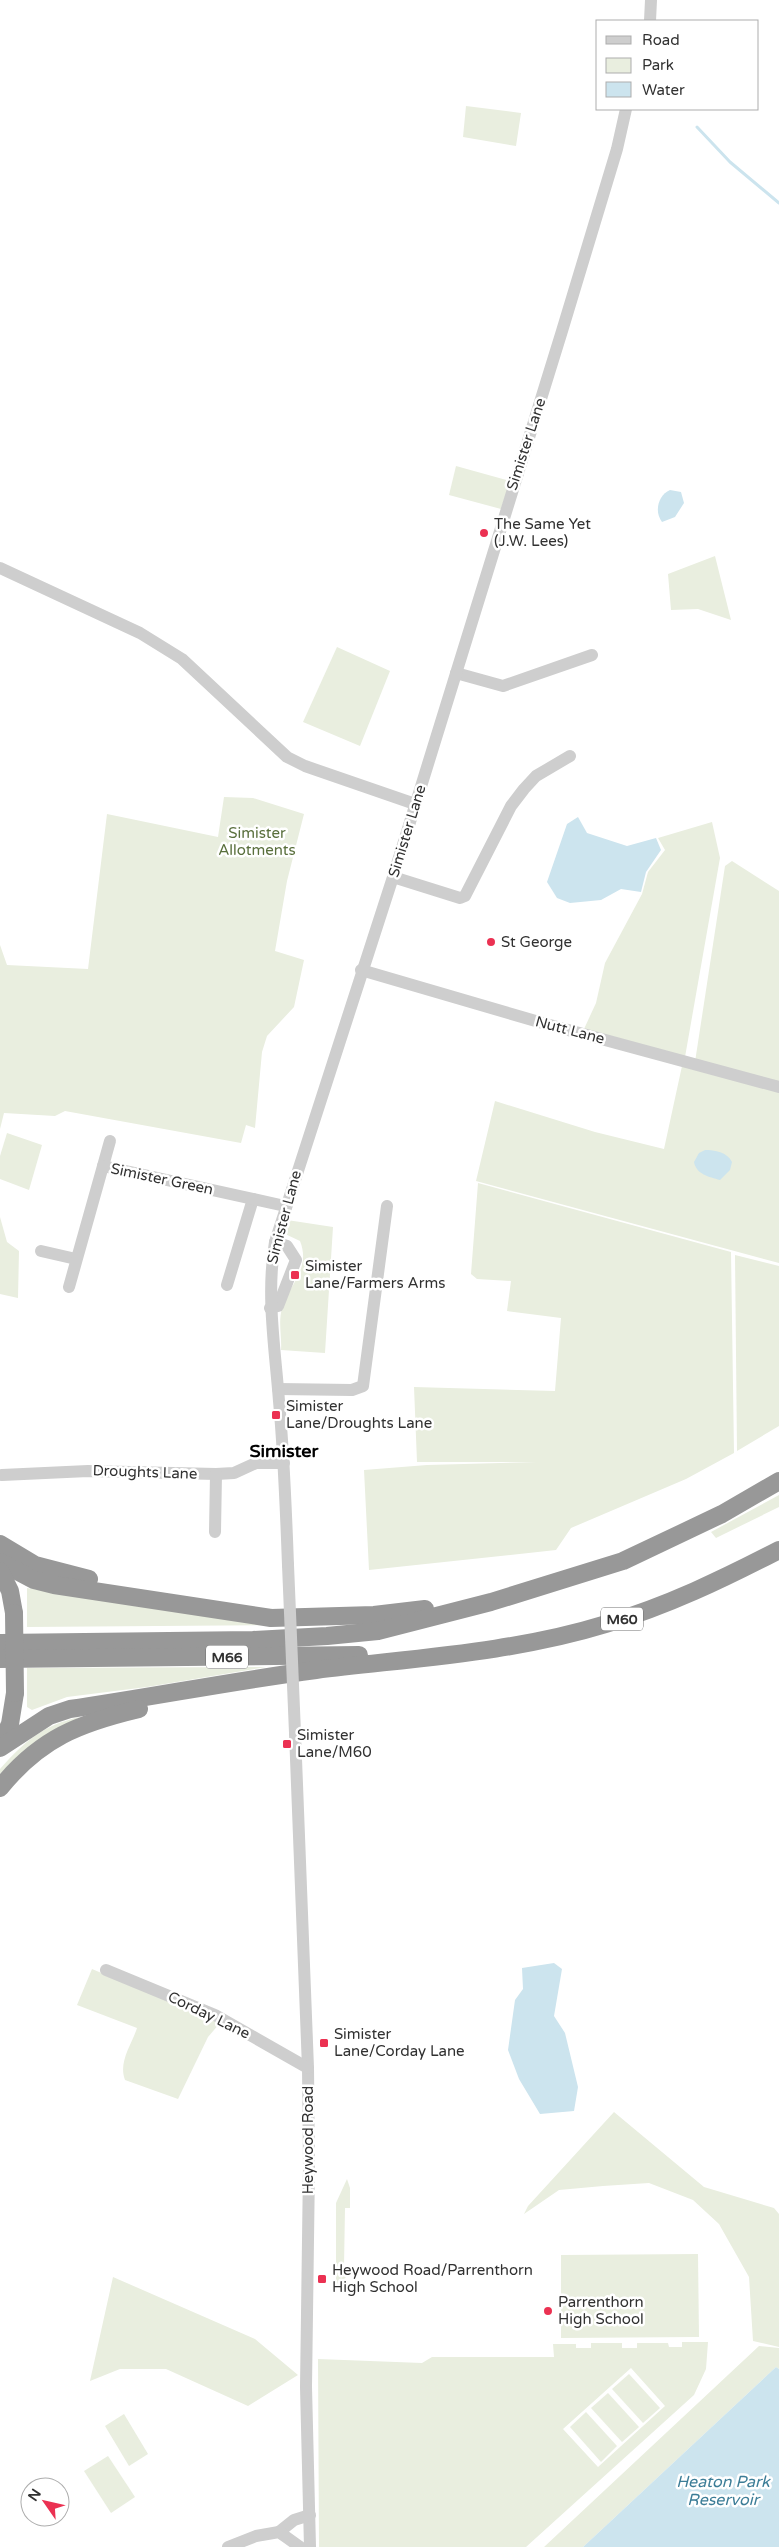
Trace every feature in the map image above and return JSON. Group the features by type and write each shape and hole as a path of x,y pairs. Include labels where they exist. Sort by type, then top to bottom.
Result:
{"highway":[{"path":"0,1562 34,1580 54,1585 214,1610 271,1618 374,1615 490,1602 623,1561 722,1514 779,1481"},
{"path":"0,1544 35,1565 214,1610"},
{"name":"M60","path":"454,1654 552,1638 605,1624 704,1588 779,1550"},
{"path":"0,1571 10,1592 14,1612 15,1694 10,1724 0,1744"},
{"name":"M66","path":"0,1643 253,1640 327,1636 378,1631 490,1602"},
{"path":"0,1748 49,1716 70,1709 276,1676 454,1654"},
{"name":"M66","path":"0,1659 454,1654"},
{"path":"0,1788 27,1759 50,1742 92,1720 276,1676"}],"street":[{"path":"650,20 651,0"},
{"name":"Simister Lane","path":"288,1565 284,1464 270,1308 270,1270 275,1242 361,970 393,877 562,330 617,148 626,110"},
{"path":"0,568 140,633 182,659 287,756 305,766 415,804"},
{"path":"456,673 503,686 592,655"},
{"path":"393,877 460,898 465,896 511,806 536,776 570,756"},
{"name":"Nutt Lane","path":"361,970 546,1024 779,1087"},
{"path":"104,1166 110,1141"},
{"name":"Simister Green","path":"70,1287 76,1259 104,1166 286,1206"},
{"path":"227,1285 253,1199"},
{"path":"278,1389 352,1390 363,1386 387,1206"},
{"path":"270,1308 278,1306 296,1260 286,1246 275,1242"},
{"path":"41,1251 76,1259"},
{"name":"Droughts Lane","path":"2,1475 88,1470 216,1474 234,1472 256,1463 284,1464"},
{"path":"215,1532 216,1474"},
{"name":"Heywood Road","path":"288,1565 308,2068 309,2176 306,2386 310,2547"},
{"name":"Corday Lane","path":"106,1970 215,2015 308,2068"},
{"path":"228,2547 256,2536 279,2532 294,2520 310,2515"},
{"path":"279,2532 300,2547"}],"green space":[{"path":"466,106 521,113 516,146 463,137"},
{"path":"456,466 510,481 501,509 449,495"},
{"path":"715,556 731,620 698,609 671,610 668,574"},
{"path":"337,647 390,671 360,746 303,722"},
{"name":"Simister Allotments","path":"224,797 253,798 304,814 287,881 275,951 304,960 294,1007 267,1036 262,1052 255,1128 246,1125 241,1143 65,1111 55,1116 4,1113 0,1129 0,945 7,965 88,969 107,814 218,837"},
{"path":"712,822 720,858 685,1057 584,1029 596,1003 605,963 642,894 648,872 665,850 658,838"},
{"path":"732,861 779,891 779,1083 695,1062 725,866"},
{"path":"682,1066 779,1091 779,1263 476,1181 495,1101 595,1132 664,1149"},
{"path":"7,1133 42,1145 29,1190 0,1179 0,1156"},
{"path":"478,1183 731,1252 734,1453 686,1479 571,1528 556,1550 369,1570 364,1470 427,1465 537,1462 417,1462 414,1387 555,1391 561,1318 507,1311 511,1281 477,1279 471,1274"},
{"path":"0,1217 7,1242 19,1251 18,1298 0,1294"},
{"path":"287,1220 333,1227 325,1353 281,1350 280,1319 282,1308 298,1276 303,1260 300,1241 283,1233"},
{"path":"735,1255 779,1266 779,1426 737,1451"},
{"path":"779,1495 779,1507 716,1538 711,1532"},
{"path":"27,1588 205,1616 281,1625 27,1627"},
{"path":"266,1667 147,1687 67,1697 32,1710 27,1707 27,1668"},
{"path":"80,1717 17,1757 0,1774 0,1769 9,1759 36,1735 67,1720"},
{"path":"92,1969 220,2023 208,2037 178,2099 125,2080 123,2073 124,2060 137,2028 77,2005"},
{"path":"614,2112 704,2187 774,2208 779,2214 779,2347 753,2341 749,2277 719,2224 693,2200 649,2183 603,2186 559,2190 524,2214 528,2206"},
{"path":"347,2179 350,2188 350,2208 345,2208 344,2267 349,2267 343,2285 336,2287 336,2203"},
{"path":"698,2254 699,2337 561,2338 561,2255"},
{"path":"113,2277 255,2339 298,2375 248,2406 166,2369 120,2369 90,2381"},
{"path":"682,2342 708,2342 706,2369 694,2395 526,2547 319,2547 318,2359 422,2363 432,2357 554,2357 553,2344 576,2344 576,2348 591,2348 591,2343 622,2343 622,2348 637,2348 637,2343 668,2343 669,2347 682,2347","holes":["631,2368 665,2406 598,2467 563,2429"]},
{"path":"759,2346 779,2348 779,2369 776,2367 583,2547 544,2547"},
{"path":"629,2374 660,2408 643,2423 612,2389"},
{"path":"608,2393 639,2427 622,2442 591,2408"},
{"path":"586,2412 617,2446 601,2462 570,2427"},
{"path":"124,2414 148,2454 129,2466 105,2426"},
{"path":"108,2456 135,2497 111,2513 84,2471"}],"water":[{"path":"670,490 681,492 684,503 675,517 662,522 658,513 658,504 666,492"},
{"path":"578,817 587,833 627,846 656,838 661,850 646,872 641,892 621,889 601,900 570,903 557,898 547,882 567,824"},
{"path":"705,1150 724,1154 732,1162 730,1170 720,1180 700,1172 695,1166 694,1162 699,1153"},
{"path":"554,1963 562,1969 554,2016 565,2033 578,2087 574,2111 540,2114 519,2079 508,2050 515,2000 523,1989 522,1968"},
{"name":"Heaton Park Reservoir","path":"776,2367 779,2369 779,2547 583,2547"}],"waterway":[{"path":"697,127 730,162 779,203"}],"place":[{"name":"The Same Yet (J.W. Lees)","path":"484,533"},
{"name":"St George","path":"491,942"},
{"name":"Simister Lane/Farmers Arms","path":"295,1275"},
{"name":"Simister Lane/Droughts Lane","path":"276,1415"},
{"name":"Simister Lane/M60","path":"287,1744"},
{"name":"Simister Lane/Corday Lane","path":"324,2043"},
{"name":"Heywood Road/Parrenthorn High School","path":"322,2279"},
{"name":"Parrenthorn High School","path":"548,2311"}],"district":[{"name":"Simister","path":"284,1451"}]}
